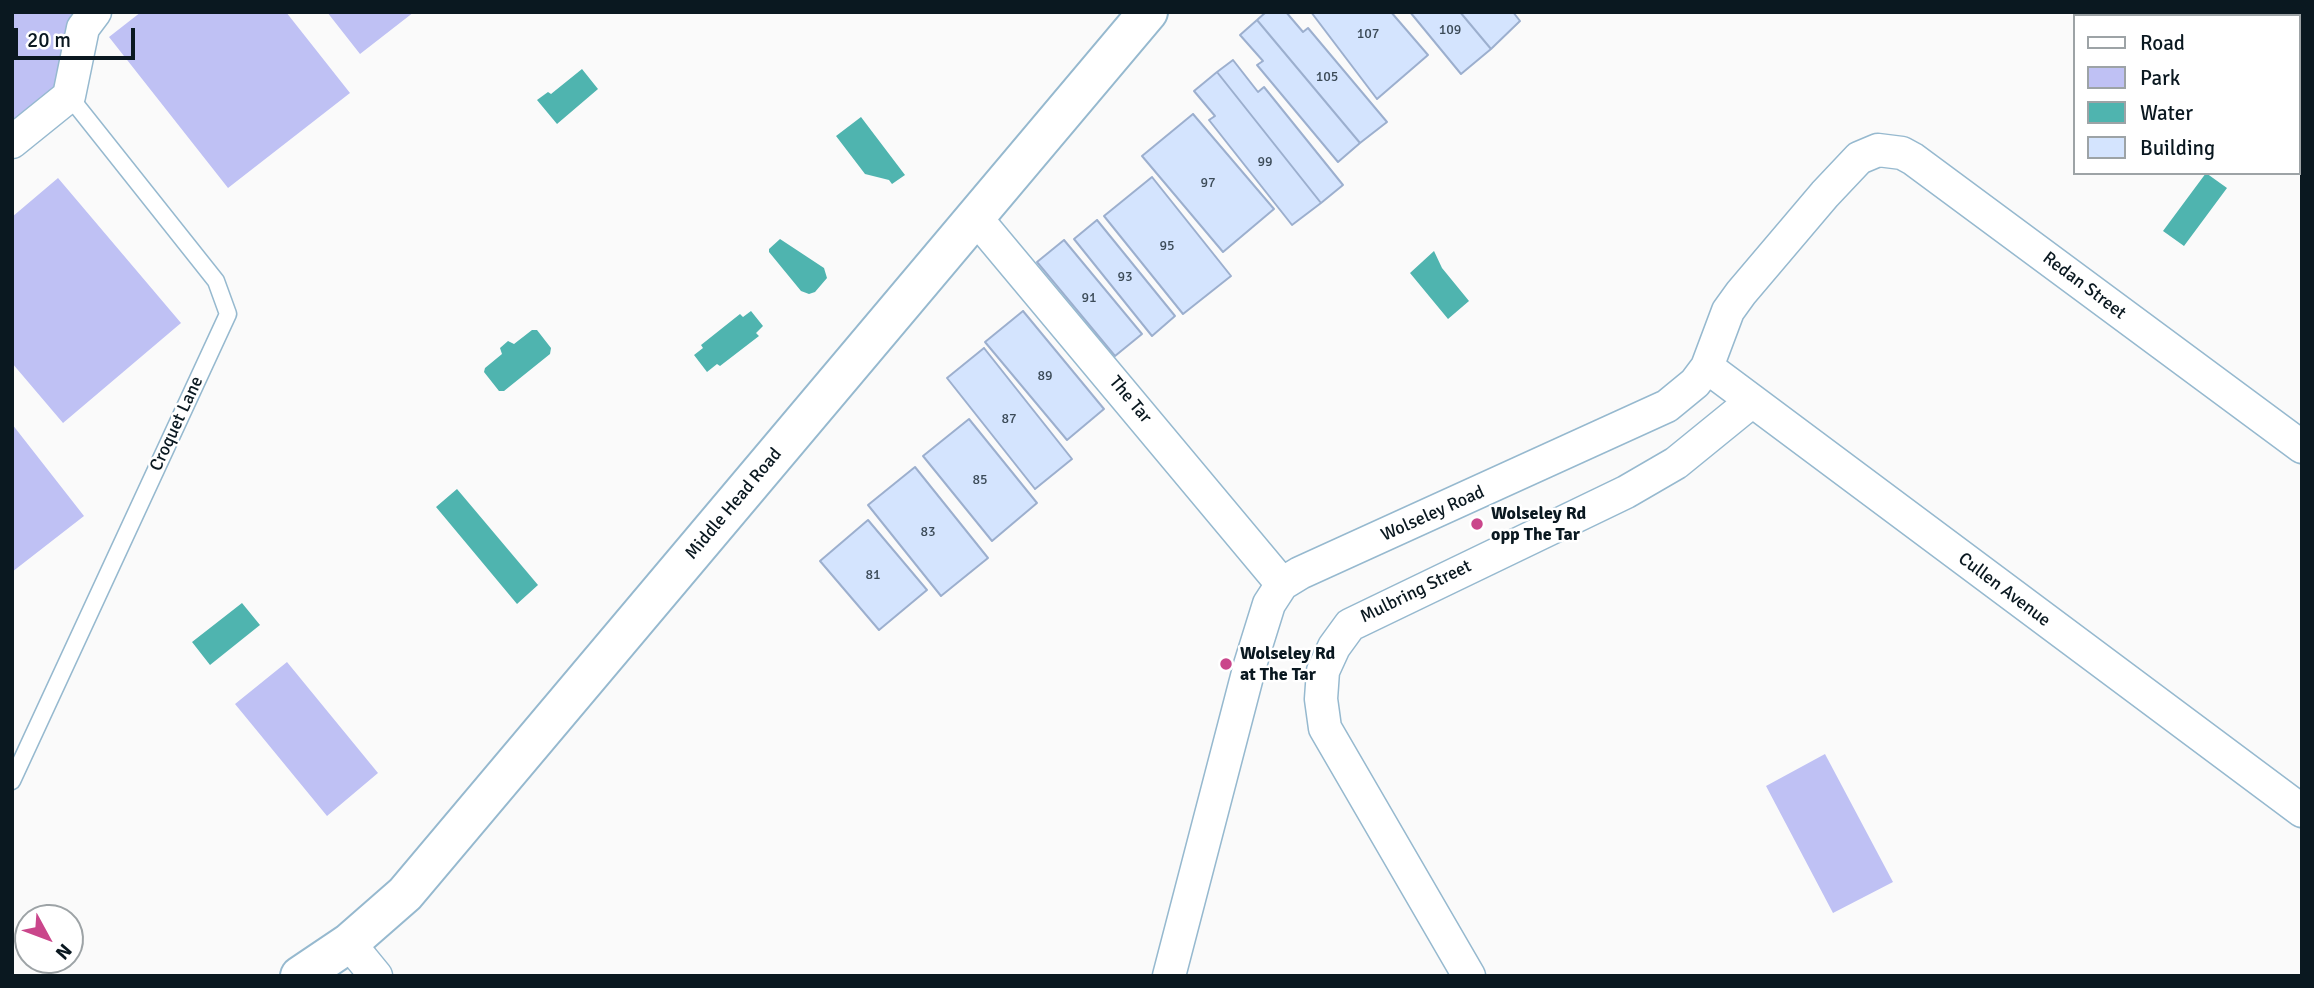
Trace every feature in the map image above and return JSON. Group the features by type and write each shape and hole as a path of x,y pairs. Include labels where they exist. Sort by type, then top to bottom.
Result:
{"street":[{"path":"12,142 69,96 83,28 95,12"},
{"name":"Middle Head Road","path":"300,976 349,943 405,894 1148,12"},
{"name":"Redan Street","path":"1859,158 1878,150 1902,153 1913,159 2302,447"},
{"name":"Wolseley Road","path":"1282,584 1300,573 1649,416 1682,394 1707,367 1722,325 1734,302 1859,158"},
{"name":"The Tar","path":"976,218 1282,584"},
{"name":"Cullen Avenue","path":"1707,367 2302,811"},
{"name":"Mulbring Street","path":"1469,976 1325,728 1321,699 1323,671 1334,647 1350,625 1626,492 1676,464 1751,402"},
{"path":"1169,976 1250,665 1269,604 1282,584"},
{"path":"349,943 376,976"}],"lane":[{"name":"Croquet Lane","path":"12,781 228,314 216,281 69,96"}],"green space":[{"path":"12,12 95,12 69,96 12,142"},
{"path":"141,12 286,12 350,93 228,188 109,37"},
{"path":"327,12 414,12 360,54"},
{"path":"58,178 181,323 63,423 12,363 12,217"},
{"path":"12,424 84,516 12,572"},
{"path":"287,662 378,773 327,816 235,704"},
{"path":"1825,754 1893,882 1833,913 1766,786"}],"water":[{"path":"582,69 598,89 557,124 537,100 548,92 551,94"},
{"path":"861,117 905,175 892,184 889,180 865,174 836,136"},
{"path":"2205,175 2209,175 2227,188 2184,246 2163,231"},
{"path":"780,239 824,268 827,278 815,292 809,294 801,291 769,252"},
{"path":"1434,251 1442,268 1469,301 1448,319 1410,273"},
{"path":"751,311 763,326 756,333 759,336 720,366 717,364 707,372 694,355 703,348 701,345 740,314 743,317"},
{"path":"532,330 537,330 551,348 550,354 504,391 499,391 484,372 485,368 502,354 500,348 508,341 514,344"},
{"path":"457,489 538,585 517,604 436,507"},
{"path":"242,603 260,625 210,665 192,642"}],"building":[{"path":"1266,12 1286,12 1303,32 1308,28 1387,122 1360,143 1257,20"},
{"path":"1311,12 1391,12 1428,55 1377,99"},
{"path":"1410,12 1460,12 1491,49 1461,74"},
{"path":"1460,12 1513,12 1520,21 1491,49"},
{"path":"1257,20 1360,143 1338,162 1257,65 1263,61 1240,35"},
{"path":"1233,60 1258,92 1264,87 1343,185 1321,203 1217,72"},
{"path":"1217,72 1321,203 1292,225 1209,120 1215,116 1194,91"},
{"path":"1193,114 1274,209 1223,252 1142,156"},
{"path":"1152,177 1231,276 1183,314 1104,216"},
{"path":"1097,220 1175,316 1152,336 1074,239"},
{"path":"1064,240 1142,334 1115,356 1037,262"},
{"path":"1023,311 1104,409 1067,440 985,342"},
{"path":"984,348 1072,459 1035,489 947,378"},
{"path":"969,419 1037,503 992,541 923,456"},
{"path":"915,467 988,558 941,596 868,505"},
{"path":"868,520 927,590 879,630 820,561"}],"place":[{"name":"Wolseley Rd opp The Tar","path":"1477,524"},
{"name":"Wolseley Rd at The Tar","path":"1226,664"}]}
